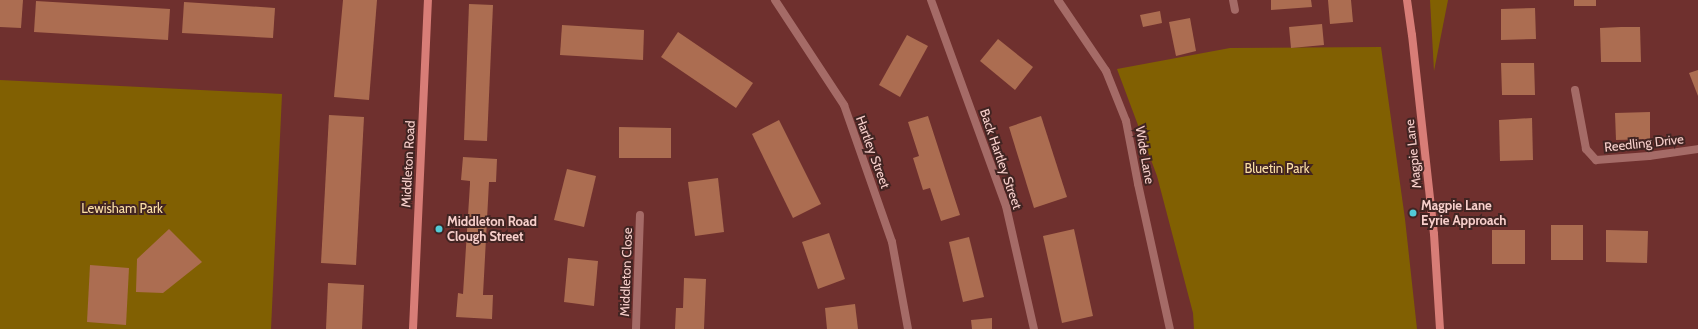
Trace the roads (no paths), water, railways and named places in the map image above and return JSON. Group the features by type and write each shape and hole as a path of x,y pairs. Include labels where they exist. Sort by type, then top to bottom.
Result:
{"main road":[{"name":"Middleton Road","path":"413,329 428,0"},
{"name":"Magpie Lane","path":"1407,0 1434,234 1440,329"}],"street":[{"name":"Hartley Street","path":"775,0 844,105 892,242 908,329"},
{"name":"Back Hartley Street","path":"931,0 1006,206 1034,329"},
{"name":"Wide Lane","path":"1058,0 1106,71 1126,121 1138,184 1170,329"},
{"path":"1233,0 1235,10"},
{"name":"Reedling Drive","path":"1575,90 1586,149 1596,160 1649,156 1698,149"},
{"name":"Middleton Close","path":"636,329 640,215"}],"place":[{"name":"Magpie Lane Eyrie Approach","path":"1413,213"},
{"name":"Middleton Road Clough Street","path":"439,229"}],"park label":[{"name":"Bluetin Park","path":"1277,168"},
{"name":"Lewisham Park","path":"122,208"}]}
